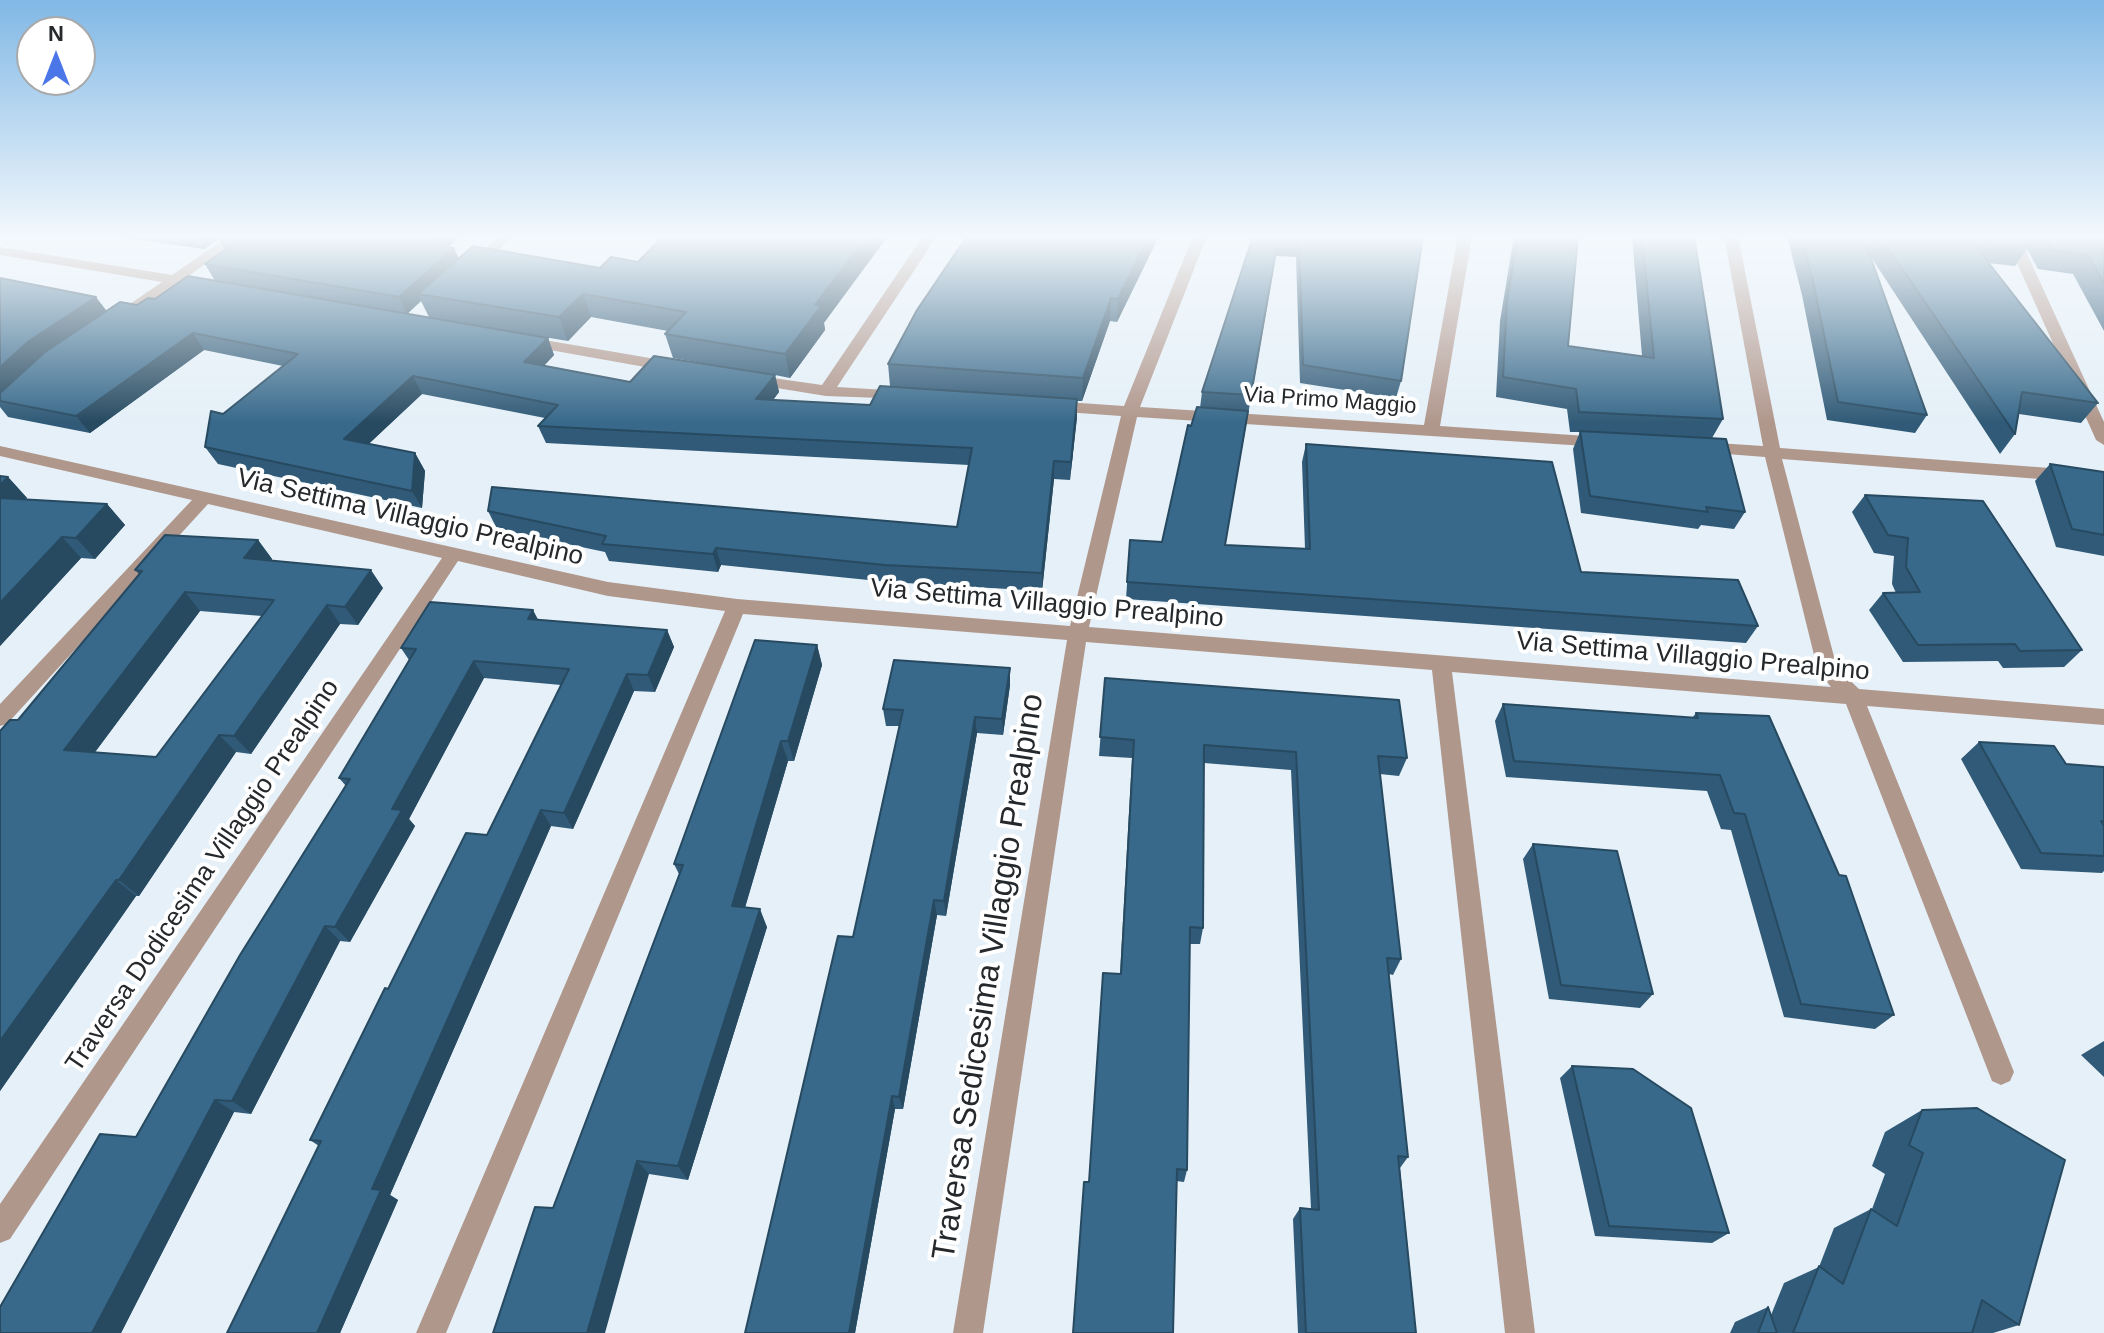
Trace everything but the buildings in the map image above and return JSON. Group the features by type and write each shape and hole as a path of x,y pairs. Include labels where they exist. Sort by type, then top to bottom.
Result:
{"street":[{"path":"113,322 148,298"},
{"path":"826,391 888,298"},
{"name":"Traversa Sedicesima Villaggio Prealpino","path":"968,1333 1078,632 1130,412 1175,298"},
{"path":"1431,433 1454,298"},
{"path":"1743,298 1772,451 1828,671 1853,696 2001,1072"},
{"path":"2040,298 2104,440"},
{"path":"518,340 684,369"},
{"path":"729,377 826,391 917,397"},
{"name":"Via Primo Maggio","path":"1039,405 1431,433 1617,442"},
{"path":"1679,446 2104,478"},
{"name":"Via Settima Villaggio Prealpino","path":"0,451 608,589 737,606 2104,717"},
{"path":"0,718 204,498"},
{"name":"Traversa Dodicesima Villaggio Prealpino","path":"0,1229 453,555"},
{"path":"431,1333 737,606"},
{"path":"1441,663 1520,1333"}]}
